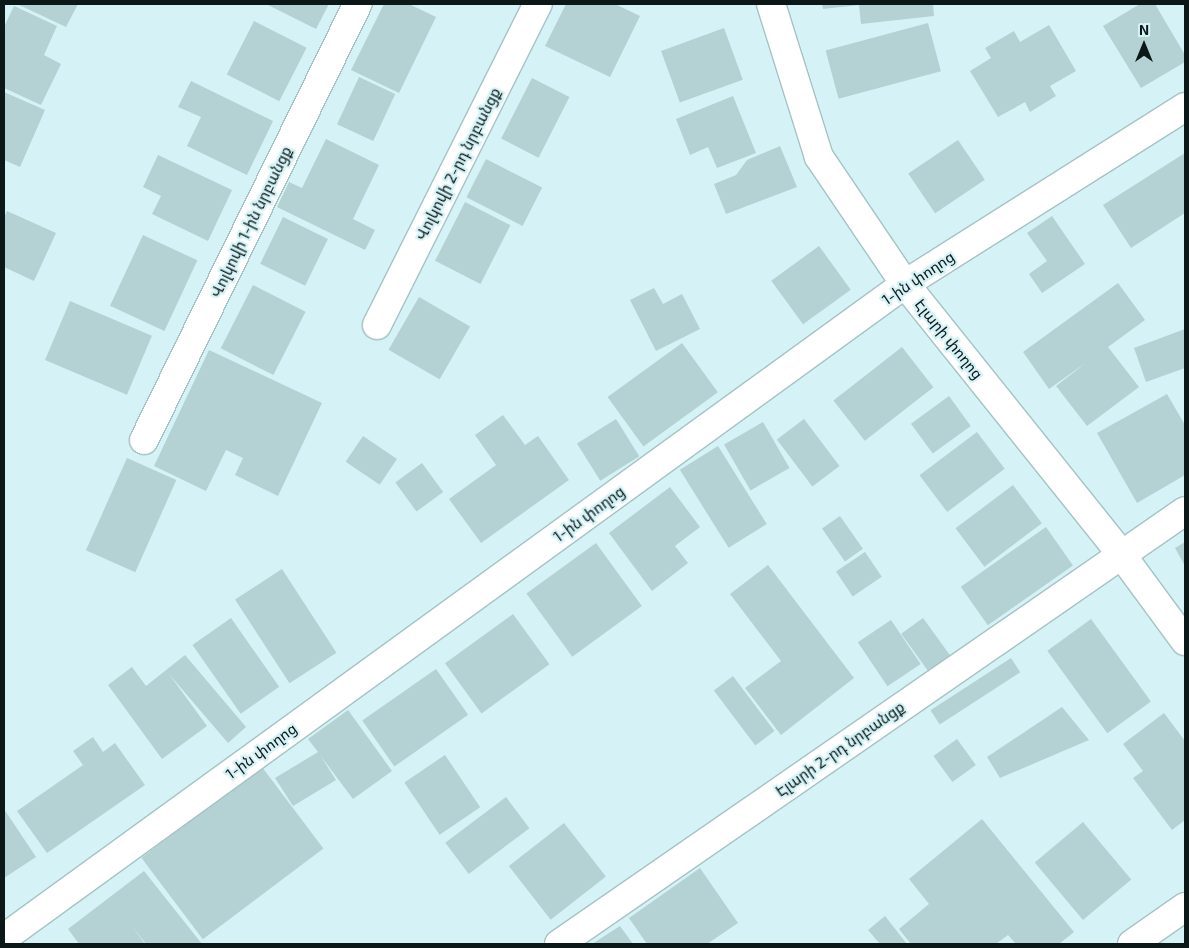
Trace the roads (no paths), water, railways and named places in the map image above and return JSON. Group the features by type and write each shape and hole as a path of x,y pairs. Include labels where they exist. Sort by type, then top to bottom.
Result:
{"street":[{"name":"Վոլկովի 1-ին նրբանցք","path":"144,440 358,4"},
{"name":"Վոլկովի 2-րդ նրբանցք","path":"377,325 538,4"},
{"name":"Էլարի փողոց","path":"771,4 819,157 905,284 1121,554 1185,642"},
{"name":"1-ին փողոց","path":"4,938 905,284 1185,107"},
{"name":"Էլարի 2-րդ նրբանցք","path":"559,944 1185,511"},
{"path":"1132,944 1185,907"}]}
